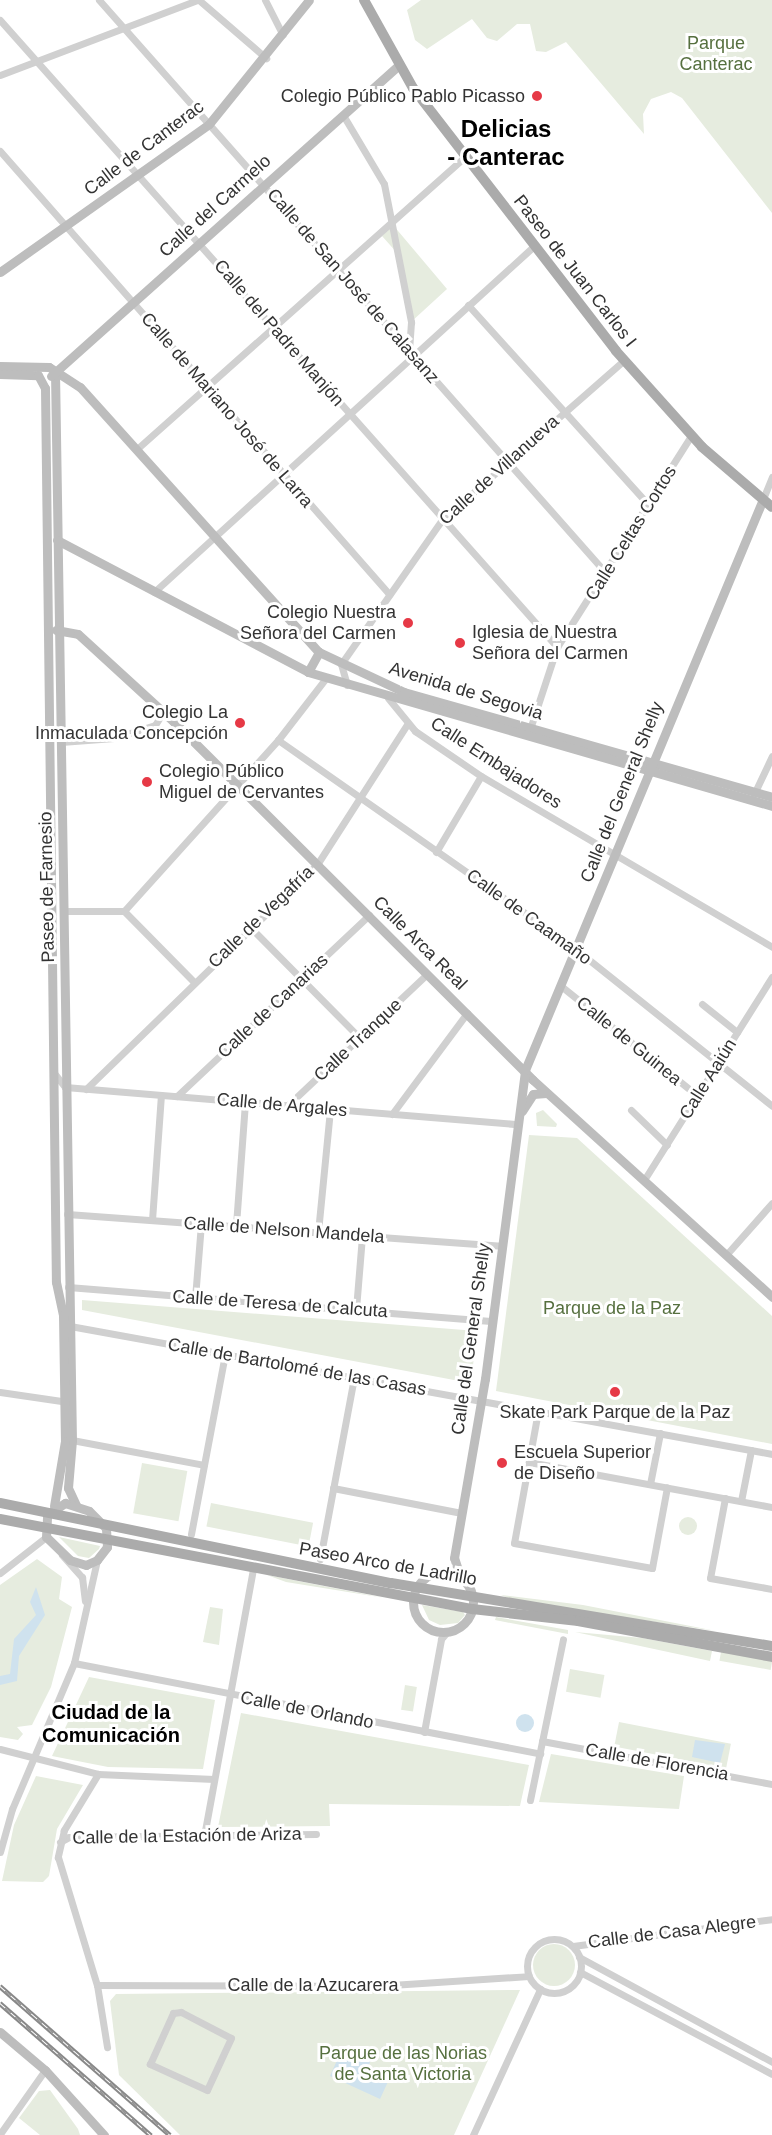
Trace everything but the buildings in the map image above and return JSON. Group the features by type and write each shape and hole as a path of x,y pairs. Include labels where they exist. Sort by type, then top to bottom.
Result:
{"main road":[{"name":"Calle de Canterac","path":"0,272 209,124 266,58 309,0"},
{"name":"Paseo de Juan Carlos I","path":"364,0 399,66 465,157 624,360 691,436 772,507"},
{"name":"Calle del Carmelo","path":"55,372 399,66"},
{"name":"Avenida de Segovia","path":"0,366 43,366 80,387 138,448 319,652 404,692 530,729 772,806"},
{"path":"0,374 38,375 45,388 55,372"},
{"name":"Paseo de Farnesio","path":"46,1532 50,1510 61,1488 68,1402 70,1326 65,1087 60,542 55,372"},
{"name":"Paseo de Farnesio","path":"45,388 56,1282 63,1315 72,1440 68,1488 76,1506"},
{"name":"Calle del General Shelly","path":"453,1558 481,1400 525,1070 763,499"},
{"path":"48,526 60,542 308,672 387,698"},
{"path":"48,643 60,628"},
{"name":"Calle Arca Real","path":"60,628 78,634 163,712 318,863 546,1093 772,1297"},
{"path":"308,672 319,652"},
{"name":"Avenida de Segovia","path":"387,698 649,768 772,797"},
{"name":"Calle del General Shelly","path":"517,1124 529,1098 546,1093"},
{"name":"Paseo Arco de Ladrillo","path":"0,1503 50,1510 106,1528 414,1592 472,1609 578,1621 772,1657"},
{"path":"46,1532 62,1555 79,1564 97,1560 108,1540 106,1528 76,1506 50,1510"},
{"name":"Paseo Arco de Ladrillo","path":"0,1519 46,1532 108,1540 253,1569 414,1592 473,1596 772,1646"},
{"path":"453,1558 460,1576 473,1596 472,1609 466,1622 441,1634 420,1622 414,1592 453,1558"},
{"path":"439,1572 460,1576"},
{"path":"0,2032 45,2070 101,2134"}],"street":[{"name":"Calle de San José de Calasanz","path":"99,0 606,573"},
{"path":"0,75 198,0 266,58"},
{"path":"265,0 283,35"},
{"name":"Calle del Padre Manjón","path":"0,20 557,647"},
{"path":"343,115 384,184 394,219 411,322 411,351"},
{"name":"Calle de Mariano José de Larra","path":"0,151 65,228 389,594"},
{"path":"138,448 337,268 465,157"},
{"path":"154,592 411,351 468,305 534,246"},
{"path":"468,305 649,505"},
{"name":"Calle de Villanueva","path":"341,664 442,520 624,360"},
{"name":"Calle Celtas Cortos","path":"530,729 557,647 691,436"},
{"name":"Calle del General Shelly","path":"763,499 772,477"},
{"path":"341,664 347,685"},
{"path":"124,911 278,740 326,678"},
{"name":"Calle Embajadores","path":"387,698 408,723 482,776 613,856 772,947"},
{"path":"61,742 114,738 155,725 163,712"},
{"name":"Calle de Vegafría","path":"86,1089 318,863 408,723"},
{"name":"Calle de Caamaño","path":"278,740 576,949 772,1106"},
{"path":"730,794 756,792 772,756"},
{"path":"436,852 482,776"},
{"path":"63,911 124,911 194,982"},
{"name":"Calle de Canarias","path":"177,1096 369,915"},
{"path":"250,927 360,1038"},
{"name":"Calle Tranque","path":"288,1105 427,974"},
{"name":"Calle Aaiún","path":"644,1180 772,977"},
{"name":"Calle de Guinea","path":"561,986 698,1096"},
{"path":"702,1004 737,1032"},
{"path":"392,1114 466,1013"},
{"path":"54,1073 65,1087"},
{"name":"Calle de Argales","path":"65,1087 517,1124"},
{"path":"152,1220 161,1095"},
{"path":"236,1225 245,1101"},
{"path":"318,1232 330,1109"},
{"path":"631,1110 668,1145"},
{"path":"726,1255 772,1203"},
{"name":"Calle de Nelson Mandela","path":"67,1214 501,1246"},
{"path":"195,1298 201,1223"},
{"path":"356,1310 362,1236"},
{"name":"Calle de Teresa de Calcuta","path":"69,1287 491,1321"},
{"name":"Calle de Bartolomé de las Casas","path":"70,1326 772,1454"},
{"path":"191,1534 225,1354"},
{"path":"320,1559 354,1378"},
{"path":"0,1392 68,1402"},
{"path":"538,1411 514,1543 652,1568 668,1487"},
{"path":"650,1484 660,1433"},
{"path":"72,1440 204,1465"},
{"path":"741,1501 751,1450"},
{"path":"529,1462 772,1507"},
{"path":"333,1488 462,1513"},
{"path":"725,1498 710,1578 772,1589"},
{"path":"0,1573 46,1532"},
{"path":"62,1555 82,1577 86,1613"},
{"path":"0,1852 32,1757 74,1663 97,1560"},
{"path":"204,1836 253,1569"},
{"path":"424,1732 441,1634"},
{"path":"530,1800 563,1639"},
{"name":"Calle de Orlando","path":"74,1663 540,1754"},
{"name":"Calle de Florencia","path":"542,1741 772,1784"},
{"path":"0,1749 98,1774 214,1779"},
{"path":"98,1774 60,1842 58,1857 97,1985 107,2048"},
{"name":"Calle de la Estación de Ariza","path":"60,1842 69,1837 316,1834"},
{"name":"Calle de Casa Alegre","path":"573,1946 772,1919"},
{"path":"558,1939 573,1946 579,1957 580,1972 564,1990 540,1989 529,1976 530,1954 541,1942 558,1939"},
{"path":"579,1957 772,2062"},
{"path":"580,1972 772,2074"},
{"name":"Calle de la Azucarera","path":"97,1985 376,1986 529,1976"},
{"path":"473,2135 540,1989"},
{"path":"173,2013 231,2038 207,2090 158,2068 150,2064 173,2013"},
{"path":"0,2134 45,2070"}],"green space":[{"name":"Parque Canterac","path":"421,0 772,0 772,213 682,98 671,92 651,99 643,114 644,134 566,42 546,52 536,51 530,24 517,24 497,41 487,38 472,19 427,49 415,40 407,10"},
{"path":"393,225 447,289 411,322 398,254 382,236"},
{"path":"543,1110 557,1124 556,1127 537,1126 536,1113"},
{"name":"Parque de la Paz","path":"529,1135 577,1138 772,1316 772,1444 496,1391"},
{"path":"82,1300 477,1331 472,1374 468,1381 454,1380 82,1310"},
{"path":"142,1463 187,1471 178,1521 133,1513"},
{"path":"211,1503 313,1523 309,1546 206,1527"},
{"path":"688,1517 694,1520 697,1526 694,1532 688,1535 682,1532 679,1526 682,1520"},
{"path":"59,1537 100,1546 89,1558 78,1556"},
{"path":"37,1559 62,1577 59,1599 72,1607 51,1687 32,1725 17,1727 23,1734 18,1740 0,1737 0,1585"},
{"path":"267,1575 385,1598 286,1582"},
{"path":"501,1595 583,1605 716,1631 515,1601"},
{"path":"422,1605 463,1612 465,1615 458,1623 440,1625 429,1620"},
{"path":"210,1607 223,1609 219,1645 203,1642"},
{"path":"496,1617 568,1630 568,1634 495,1620"},
{"path":"575,1632 642,1638 712,1651 710,1661"},
{"path":"721,1652 772,1661 771,1670 719,1661"},
{"path":"570,1669 604,1675 600,1698 566,1692"},
{"path":"89,1677 215,1700 203,1769 108,1767 52,1756"},
{"path":"405,1685 417,1687 413,1712 401,1710"},
{"path":"241,1713 529,1765 520,1806 329,1804 330,1826 218,1827"},
{"path":"619,1722 731,1744 726,1768 614,1747"},
{"path":"551,1754 684,1776 679,1809 539,1802"},
{"path":"36,1776 83,1785 57,1829 49,1876 43,1882 2,1881 14,1825"},
{"path":"554,1944 569,1950 575,1965 569,1980 554,1986 539,1980 533,1965 539,1950"},
{"name":"Parque de las Norias de Santa Victoria","path":"520,1990 454,2135 180,2135 119,2075 110,2001 116,1994"},
{"path":"50,2090 80,2135 40,2135 19,2118 39,2091"}],"water":[{"path":"36,1587 45,1615 19,1656 17,1681 0,1685 0,1676 10,1674 14,1639 36,1615 30,1602"},
{"path":"525,1714 531,1717 534,1723 531,1729 525,1732 519,1729 516,1723 519,1717"},
{"path":"695,1740 725,1744 720,1763 692,1757"},
{"path":"343,2047 371,2060 368,2067 392,2073 380,2099 330,2076"}],"railway":[{"path":"0,1986 170,2135"},
{"path":"0,2003 151,2135"}],"place":[{"name":"Colegio Público Pablo Picasso","path":"537,96"},
{"name":"Colegio Nuestra Señora del Carmen","path":"408,623"},
{"name":"Iglesia de Nuestra Señora del Carmen","path":"460,643"},
{"name":"Colegio La Inmaculada Concepción","path":"240,723"},
{"name":"Colegio Público Miguel de Cervantes","path":"147,782"},
{"name":"Skate Park Parque de la Paz","path":"615,1392"},
{"name":"Escuela Superior de Diseño","path":"502,1463"}],"district":[{"name":"Delicias - Canterac","path":"506,143"},
{"name":"Ciudad de la Comunicación","path":"111,1724"}]}
